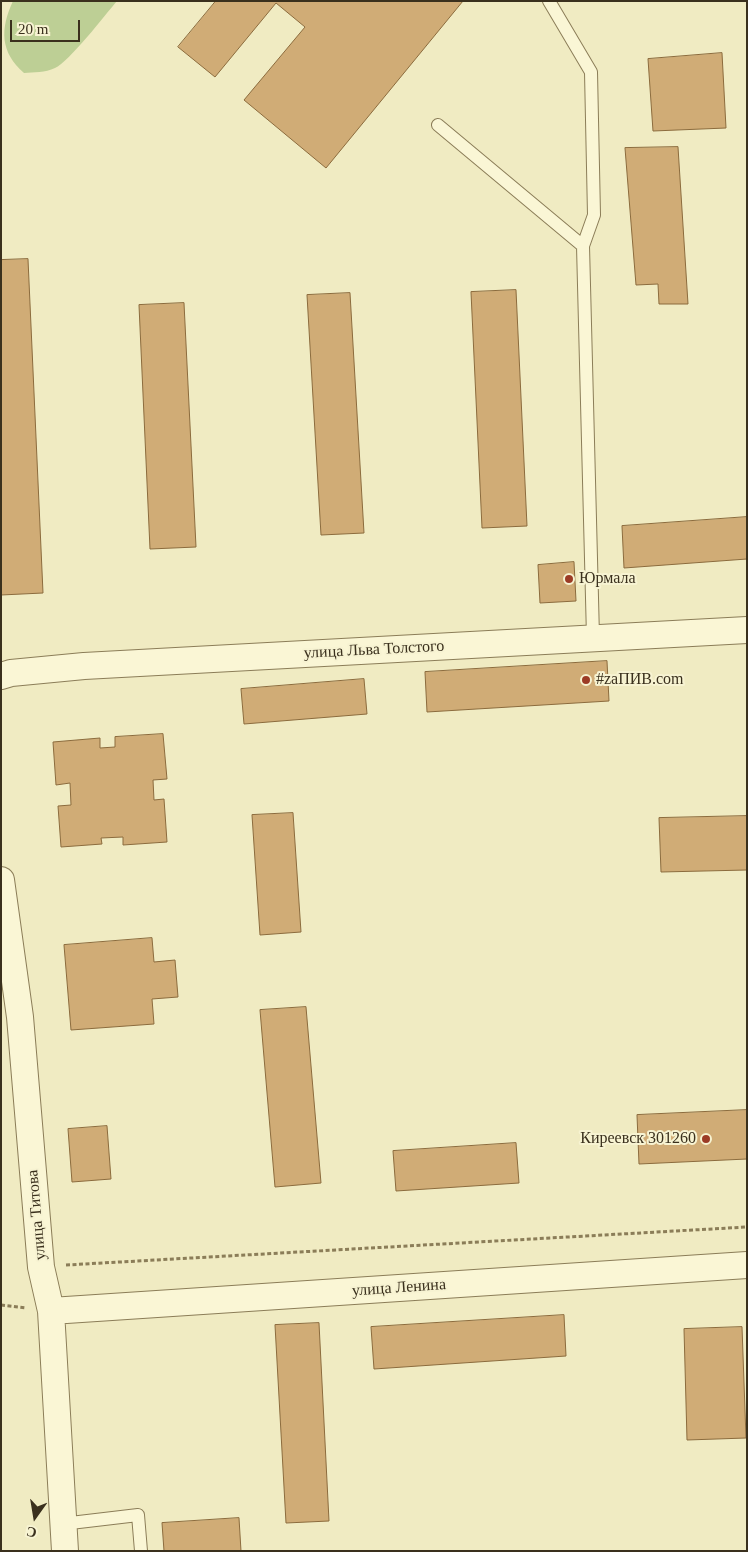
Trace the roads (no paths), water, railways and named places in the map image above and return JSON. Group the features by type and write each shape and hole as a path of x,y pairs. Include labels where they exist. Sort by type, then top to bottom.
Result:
{"street":[{"name":"улица Льва Толстого","path":"1,676 11,673 84,666 747,630"},
{"name":"улица Титова","path":"1,880 20,1017 41,1267 51,1311 64,1551"},
{"name":"улица Ленина","path":"51,1311 747,1265"}],"lane":[{"path":"549,1 591,72 594,215 583,246 593,637"},
{"path":"438,125 583,246"},
{"path":"62,1524 138,1515 141,1551"}],"place":[{"name":"Юрмала","path":"569,579"},
{"name":"#zaПИВ.com","path":"586,680"},
{"name":"Киреевск 301260","path":"706,1139"}]}
